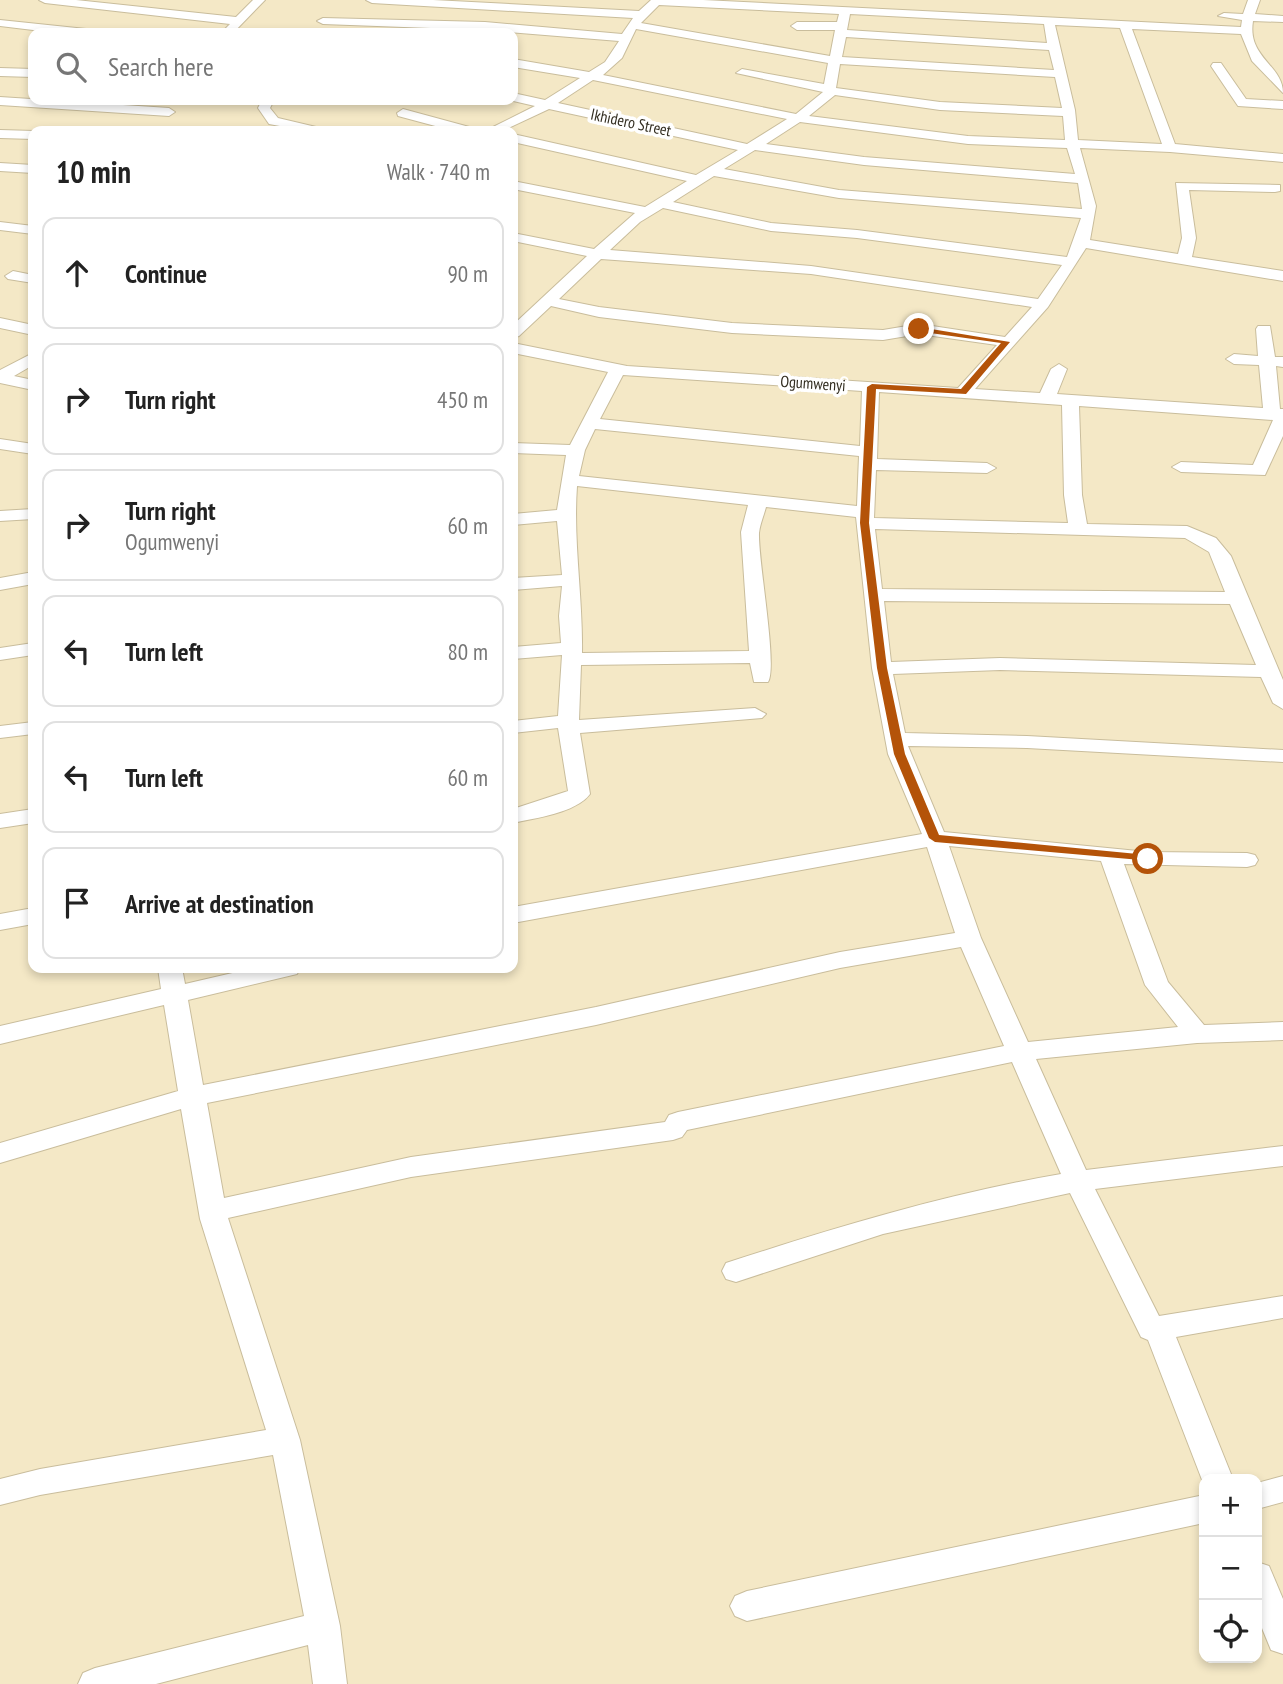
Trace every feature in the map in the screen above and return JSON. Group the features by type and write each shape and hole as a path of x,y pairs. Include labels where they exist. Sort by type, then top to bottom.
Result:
{"street":[{"path":"45,0 237,21"},
{"path":"231,28 259,0"},
{"path":"372,0 531,6 642,15"},
{"path":"1254,0 1246,18 1244,31 1247,44 1283,89"},
{"path":"502,126 548,104 609,65 632,25 656,1 726,2 936,15 1046,15 1125,24 1244,31"},
{"path":"318,28 332,5"},
{"path":"518,328 652,207 797,118 831,90 834,60 843,29 845,10"},
{"path":"963,392 1043,304 1082,243 1090,214 1072,143 1069,112 1046,15"},
{"path":"1211,15 1283,19"},
{"path":"323,21 508,28"},
{"path":"0,23 43,28"},
{"path":"1125,24 1170,148"},
{"path":"632,25 834,60 1061,74"},
{"path":"797,26 1052,47"},
{"path":"518,29 626,38"},
{"path":"518,64 660,88 797,118 968,140 1170,148 1267,173 1283,205"},
{"path":"1217,66 1242,103 1283,105"},
{"path":"0,72 28,73"},
{"path":"742,73 831,90 950,107 1069,112"},
{"name":"Ikhidero Street","path":"518,98 751,147 864,161 1083,179"},
{"path":"0,102 28,103"},
{"path":"128,105 171,106 173,126"},
{"path":"266,105 264,108 274,121 312,126"},
{"path":"403,113 450,126"},
{"path":"0,134 28,135"},
{"path":"518,139 696,179"},
{"path":"1184,259 1189,238 1181,186 1267,173 1283,158"},
{"path":"0,167 28,169"},
{"path":"710,171 839,194 1090,214"},
{"path":"518,186 771,227 857,234 1070,262"},
{"path":"0,226 28,229"},
{"path":"518,238 598,254 811,270 1043,304"},
{"path":"1082,243 1283,276"},
{"path":"13,276 28,278"},
{"path":"548,301 598,312 732,328 883,335 919,329 1006,342"},
{"path":"0,323 28,329"},
{"path":"1259,471 1279,416 1275,362 1264,329"},
{"name":"Ogumwenyi","path":"518,349 617,370 1070,398 1279,416"},
{"path":"1234,359 1275,362"},
{"path":"0,378 28,361"},
{"path":"1045,397 1051,391 1059,369"},
{"path":"518,815 567,802 579,794 568,724 572,654 569,616 572,580 566,515 569,480 576,450 617,370"},
{"path":"0,378 28,384"},
{"path":"872,387 865,517 882,668 899,754 935,838 969,938 1022,1051 1078,1182 1151,1329 1283,1307"},
{"path":"1070,398 1073,495 1079,527"},
{"path":"589,423 867,458 987,468"},
{"path":"0,444 28,448"},
{"path":"518,448 576,450"},
{"path":"1181,467 1259,471 1283,475"},
{"path":"569,480 759,499 865,517 1187,532 1204,536 1216,543 1267,671 1283,703"},
{"path":"518,653 572,654 761,667 750,531 759,499"},
{"path":"0,516 28,514"},
{"path":"518,519 566,515"},
{"path":"0,584 28,579"},
{"path":"518,584 572,580"},
{"path":"872,595 1237,598"},
{"path":"0,654 28,650"},
{"path":"882,668 1000,664 1267,671"},
{"path":"518,727 755,714"},
{"path":"0,732 28,729"},
{"path":"897,739 1027,742 1283,756"},
{"path":"0,821 28,817"},
{"path":"518,914 935,838 1188,861 1247,860"},
{"path":"1109,853 1157,985 1197,1034"},
{"path":"0,922 28,917"},
{"path":"0,1153 193,1096 582,1018 840,960 969,938"},
{"path":"0,1035 173,981 244,973"},
{"path":"173,981 213,1211 285,1440 323,1626 330,1684"},
{"path":"213,1211 411,1167 673,1130 678,1122 1022,1051 1197,1034 1283,1031"},
{"path":"736,1271 881,1223 980,1199 1078,1182 1283,1156"},
{"path":"1158,1328 1215,1474"},
{"path":"0,1492 40,1482 285,1440"},
{"path":"1262,1495 1283,1489"},
{"path":"747,1606 1199,1510"},
{"path":"1262,1588 1283,1639"},
{"path":"95,1684 323,1626"}],"route":[{"path":"919,329 1006,342 963,392 872,387 864,523 882,668 899,754 935,838 1148,859"}]}
